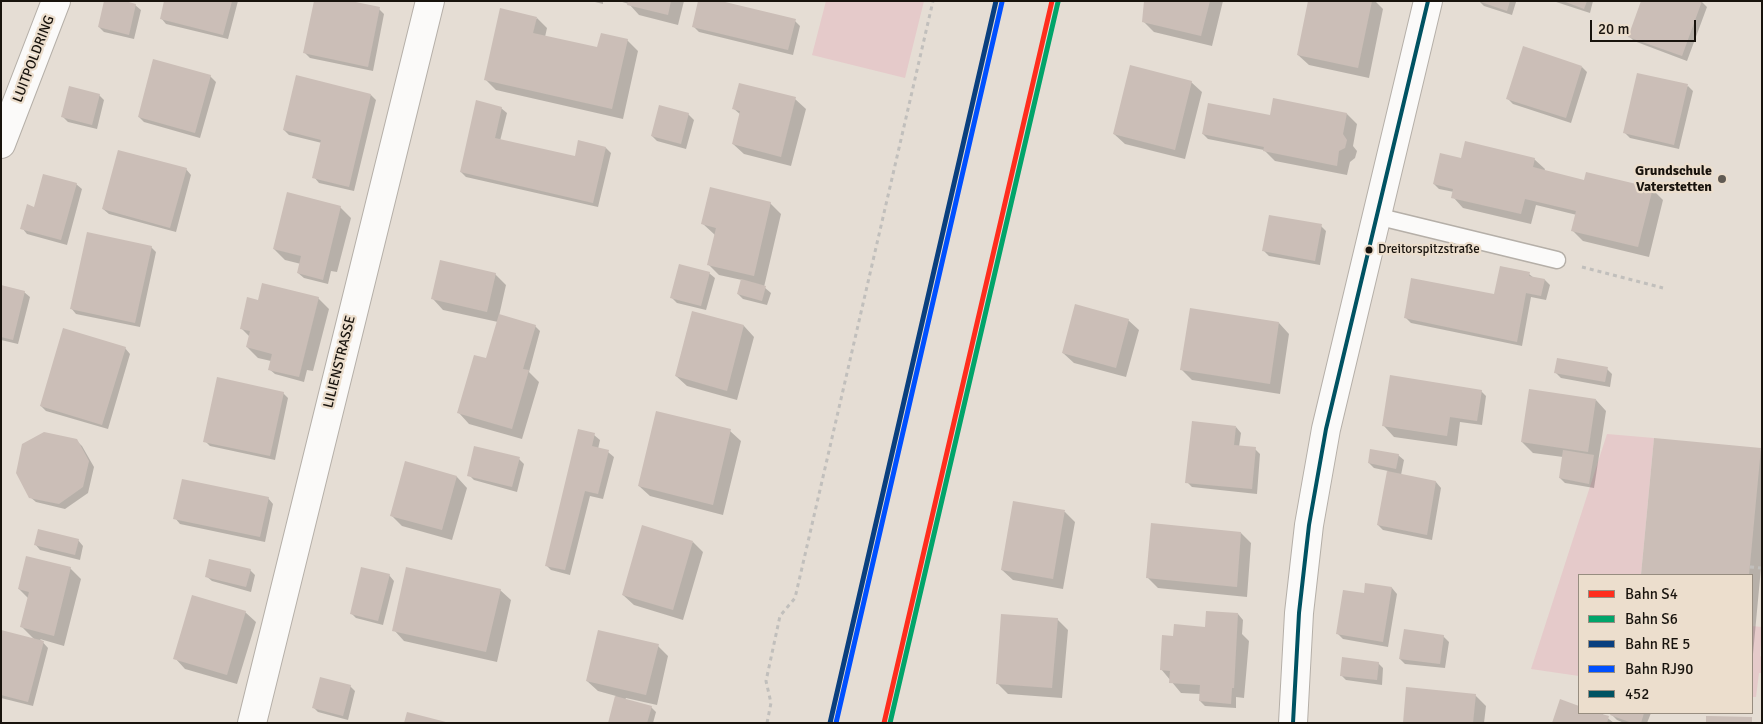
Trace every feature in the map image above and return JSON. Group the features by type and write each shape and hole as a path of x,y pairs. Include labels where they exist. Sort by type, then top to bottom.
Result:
{"street":[{"name":"LUITPOLDRING","path":"1,144 56,1"},
{"name":"LILIENSTRASSE","path":"252,723 430,1"},
{"path":"1293,723 1299,613 1309,525 1330,411 1428,1"}],"lane":[{"path":"1376,216 1557,260"}],"path":[{"path":"767,723 772,703 766,681 780,616 795,598 933,1"},
{"path":"1557,260 1663,288"},
{"path":"1750,567 1762,568"}],"shaded area":[{"path":"826,1 924,1 905,78 812,55"},
{"path":"1607,434 1654,438 1641,574 1578,574 1578,676 1531,669"},
{"path":"1753,626 1762,627 1760,656 1762,657 1762,673 1759,673 1756,697 1753,697"}],"building":[{"path":"104,1 125,1 136,4 129,35 98,27"},
{"path":"164,1 232,1 223,35 160,19"},
{"path":"314,1 351,1 380,7 368,67 303,53"},
{"path":"628,1 671,1 668,15 627,5"},
{"path":"698,1 721,1 796,19 788,50 692,27"},
{"path":"1144,1 1210,1 1201,36 1142,22"},
{"path":"1308,1 1372,1 1358,68 1297,55"},
{"path":"1478,1 1510,1 1507,11"},
{"path":"1563,1 1587,1 1584,9"},
{"path":"1641,1 1702,1 1682,56 1628,37"},
{"path":"500,8 537,17 533,33 597,47 601,33 628,39 612,109 484,80"},
{"path":"1523,46 1582,66 1566,118 1506,99"},
{"path":"153,59 211,75 195,133 138,117"},
{"path":"1130,65 1192,81 1175,150 1113,134"},
{"path":"1637,73 1688,84 1674,145 1623,133"},
{"path":"296,75 371,94 349,187 312,178 321,140 283,130"},
{"path":"739,83 796,97 781,157 732,144 740,111 732,109"},
{"path":"69,86 100,94 92,125 61,117"},
{"path":"1273,98 1347,113 1343,134 1347,140 1345,148 1339,151 1337,166 1263,151 1264,147 1202,134 1208,103 1270,115"},
{"path":"476,100 502,107 495,138 575,156 578,140 606,147 593,203 460,172"},
{"path":"659,105 689,113 681,144 651,136"},
{"path":"1465,141 1535,158 1533,167 1584,180 1586,172 1653,188 1638,247 1571,231 1576,211 1525,199 1521,214 1451,198 1453,189 1433,184 1440,153 1461,158"},
{"path":"118,150 187,168 170,228 102,209"},
{"path":"43,174 77,183 61,240 20,229 27,204 34,207"},
{"path":"710,187 771,202 754,276 707,265 716,228 701,224"},
{"path":"287,192 341,206 323,280 297,273 301,256 273,249"},
{"path":"1269,215 1322,224 1315,261 1262,251"},
{"path":"87,232 152,246 135,323 70,309"},
{"path":"440,260 496,273 487,312 431,299"},
{"path":"679,264 710,272 701,306 670,298"},
{"path":"1500,266 1530,272 1529,276 1545,279 1541,296 1526,293 1517,342 1404,318 1411,278 1494,294"},
{"path":"741,279 766,286 762,301 737,294"},
{"path":"262,283 319,297 299,377 268,370 272,354 246,347 250,331 240,329 247,297 258,300"},
{"path":"1,285 25,291 13,340 1,337"},
{"path":"1075,304 1129,319 1116,368 1062,353"},
{"path":"1190,308 1279,322 1270,384 1180,370"},
{"path":"692,311 744,325 727,391 675,376"},
{"path":"499,314 536,325 523,369 529,370 512,429 457,413 474,355 486,358"},
{"path":"63,328 126,347 102,425 40,406"},
{"path":"1557,358 1608,367 1605,382 1554,373"},
{"path":"1390,375 1482,390 1477,421 1450,417 1447,436 1382,426"},
{"path":"217,377 284,392 270,456 203,442"},
{"path":"1529,389 1596,399 1588,452 1521,442"},
{"path":"656,411 731,429 713,505 638,486"},
{"path":"1192,421 1236,426 1234,445 1256,447 1252,489 1185,483"},
{"path":"578,429 595,433 592,446 609,450 598,494 585,491 565,570 545,566"},
{"path":"44,432 77,439 89,461 83,487 59,504 29,498 16,473 22,444"},
{"path":"1654,438 1761,448 1749,574 1641,574"},
{"path":"474,446 520,457 512,487 467,476"},
{"path":"1370,449 1399,454 1396,469 1368,463"},
{"path":"1563,450 1594,455 1589,484 1559,478"},
{"path":"405,461 457,476 442,530 390,516"},
{"path":"1387,471 1436,481 1427,535 1377,525"},
{"path":"182,479 269,497 260,537 173,519"},
{"path":"1013,501 1065,510 1053,579 1001,570"},
{"path":"1151,523 1241,532 1237,587 1146,578"},
{"path":"642,525 693,541 673,610 622,595"},
{"path":"38,529 79,539 75,555 34,545"},
{"path":"26,556 71,567 54,636 20,627 29,592 18,589"},
{"path":"209,559 251,569 246,587 205,577"},
{"path":"361,567 390,574 378,621 350,614"},
{"path":"406,567 501,589 486,652 392,631"},
{"path":"1365,583 1392,587 1383,642 1336,634 1343,590 1364,593"},
{"path":"192,595 246,611 227,675 173,659"},
{"path":"1206,611 1238,613 1234,688 1232,688 1231,704 1199,701 1200,685 1169,683 1170,671 1160,670 1162,635 1173,636 1174,624 1205,627"},
{"path":"1001,614 1058,618 1052,688 996,684"},
{"path":"1404,629 1444,635 1440,664 1399,659"},
{"path":"1,630 44,641 28,702 1,695"},
{"path":"598,630 659,644 646,695 586,681"},
{"path":"1342,657 1379,662 1377,680 1340,676"},
{"path":"320,677 351,685 343,716 312,708"},
{"path":"1406,687 1476,694 1473,723 1403,723"},
{"path":"615,696 652,706 647,723 608,723"},
{"path":"1560,699 1578,706 1578,714 1602,714 1609,716 1607,723 1552,723"},
{"path":"407,712 446,722 446,723 404,723"},
{"path":"1644,714 1641,723 1632,723 1610,715"},
{"path":"1706,716 1752,717 1752,723 1706,723"}],"rail line":[{"name":"S4","path":"884,723 1052,1"},
{"name":"RJ90","path":"836,723 1002,2"},
{"name":"S6","path":"890,723 1058,2"}],"transit line":[{"path":"830,723 996,1"},
{"name":"452","path":"1293,723 1299,613 1309,525 1326,429 1428,1"}],"place":[{"name":"Grundschule Vaterstetten","path":"1722,179"},
{"name":"Dreitorspitzstraße","path":"1369,250"}]}
